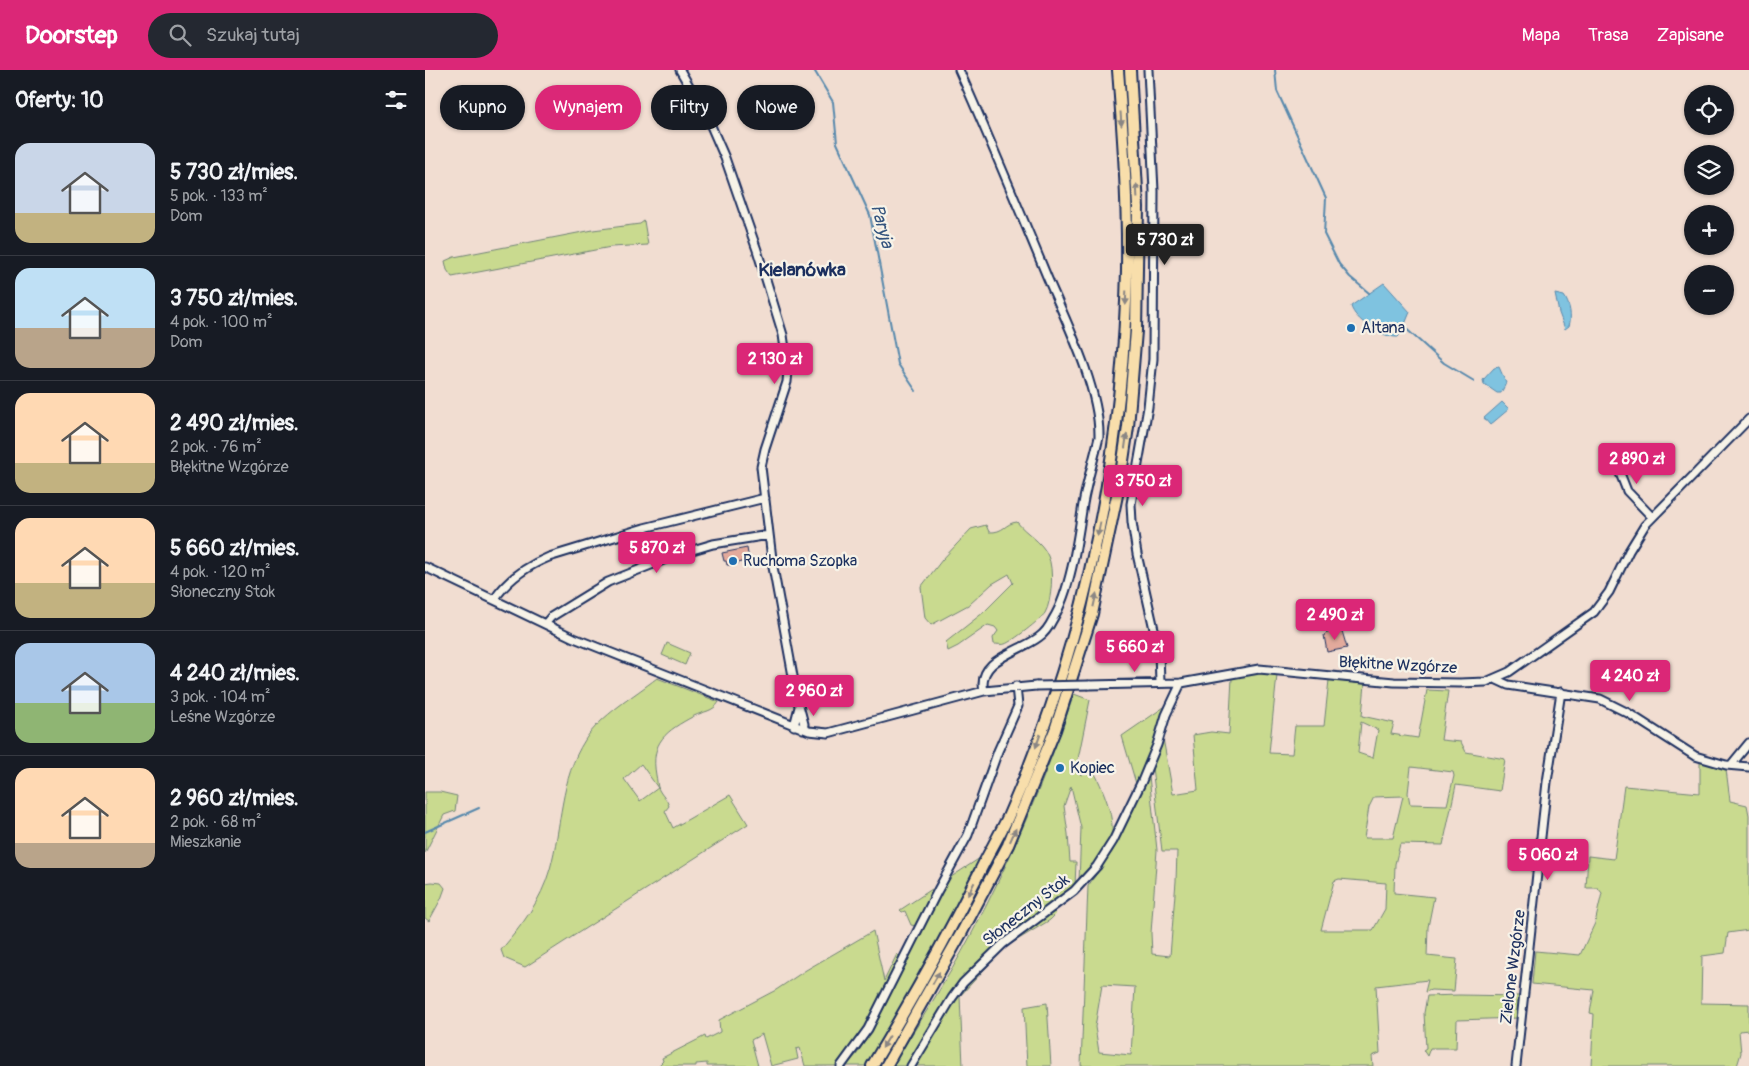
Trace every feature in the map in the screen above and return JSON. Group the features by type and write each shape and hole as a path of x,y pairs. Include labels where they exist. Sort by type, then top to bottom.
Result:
{"highway":[{"path":"872,1066 935,955 1004,825 1046,721 1081,607 1105,500 1116,431 1125,320 1127,210 1118,70"},
{"path":"886,1066 1008,845 1055,730 1092,614 1120,481 1136,331 1138,207 1130,70"}],"street":[{"path":"680,70 708,119 725,158 757,250 783,335 788,376 784,395 765,449 761,467 769,536 799,706 804,724 803,729"},
{"path":"959,70 1005,172 1075,343 1095,400 1099,428 1099,437 1083,505 1082,523 1068,579 1056,614 1041,636 989,666 983,677 984,690"},
{"path":"1148,70 1154,191 1153,359 1148,407 1131,504 1137,554 1159,651 1160,683"},
{"path":"1495,679 1509,672 1594,612 1609,592 1638,534 1652,517 1749,419"},
{"path":"1614,458 1627,491 1652,517"},
{"path":"494,600 509,582 531,566 549,557 635,531 765,498"},
{"path":"545,624 551,617 608,582 679,554 713,544 769,536"},
{"name":"Błękitne Wzgórze","path":"425,567 602,650 794,726 821,733 839,731 984,690 1016,686 1181,683 1259,669 1394,682 1460,683 1495,679"},
{"path":"1495,679 1508,685 1600,699 1616,706 1681,748 1711,761 1749,768"},
{"name":"Słoneczny Stok","path":"911,1066 952,998 977,968 1003,944 1075,891 1097,866 1113,840 1142,781 1157,745 1166,715 1181,683"},
{"path":"841,1066 860,1043 868,1029 968,835 998,751 1018,706 1016,686"},
{"name":"Zielone Wzgórze","path":"1516,1066 1547,782 1561,692"},
{"path":"794,726 799,706"},
{"path":"1731,765 1749,743"}],"green space":[{"path":"644,221 648,245 611,247 452,277 447,270 445,261 454,257 593,230 640,224"},
{"path":"1017,522 1042,546 1050,561 1052,576 1051,593 1045,613 1026,630 1005,644 994,644 993,638 998,631 995,627 988,625 948,651 946,642 984,612 1013,583 1009,574 992,584 970,604 931,625 925,618 921,587 942,560 971,529 986,525 989,532 994,532"},
{"path":"667,643 690,653 685,665 662,655"},
{"path":"1256,673 1277,675 1269,753 1292,754 1295,726 1324,726 1329,680 1365,684 1362,716 1394,723 1391,734 1418,738 1427,690 1448,691 1441,740 1461,742 1466,752 1505,759 1500,791 1456,785 1443,845 1400,844 1395,864 1394,893 1434,897 1428,927 1427,956 1457,959 1454,991 1431,990 1425,992 1428,980 1376,986 1380,1053 1372,1056 1373,1066 1081,1066 1088,886 1112,852 1149,776 1157,850 1151,933 1152,954 1170,956 1177,851 1162,851 1152,767 1163,738 1173,794 1198,790 1193,735 1211,732 1229,734 1232,678","holes":["1361,722 1378,730 1373,758 1358,753","1411,767 1453,772 1454,776 1447,805 1410,804 1408,793","1403,796 1393,838 1364,838 1369,807 1374,797","1339,879 1386,883 1385,909 1373,930 1321,930 1334,881","1102,985 1135,987 1131,1055 1099,1052 1095,1027"]},
{"path":"657,678 719,702 711,710 694,716 675,727 662,739 655,754 657,785 669,806 665,811 673,828 730,795 748,824 525,967 504,958 501,950 530,912 546,881 554,853 566,787 577,755 585,740 599,723","holes":["641,764 658,788 640,801 624,779"]},
{"path":"1074,694 1090,700 1076,769 1081,775 1092,768 1100,784 1108,804 1112,825 1112,834 1108,848 1079,882 1081,828 1071,786 1064,806 1070,862 1076,862 1075,886 966,976 908,1066 892,1066 933,1001 971,935 1000,877 1040,786"},
{"path":"1167,705 1137,787 1122,736"},
{"path":"1700,761 1726,769 1730,801 1747,805 1749,815 1749,930 1728,933 1725,953 1702,956 1701,1003 1749,1004 1749,1030 1739,1031 1741,1053 1737,1066 1591,1066 1594,1014 1590,1013 1594,990 1532,984 1535,951 1580,955 1595,923 1602,893 1598,888 1586,888 1588,856 1614,859 1624,786 1700,793"},
{"path":"425,792 440,792 457,796 455,811 444,815 425,853"},
{"path":"983,856 933,951 866,1066 846,1066 857,1054 869,1034 945,881"},
{"path":"425,883 441,883 445,888 429,921 425,918"},
{"path":"932,889 934,890 916,926 911,925 905,911 902,912 900,910"},
{"path":"1053,911 1056,914 1050,920 1004,948 960,996 963,1066 915,1066 957,995 981,967 1023,932"},
{"path":"873,931 884,981 897,954 901,958 883,994 879,993 881,998 871,1018 868,1017 869,1021 837,1066 805,1066 800,1048 796,1049 798,1059 771,1066 762,1034 751,1040 758,1066 707,1066 707,1063 696,1064 696,1066 658,1066 663,1061 662,1058 705,1036 706,1039 720,1032 719,1020 776,990"},
{"path":"1427,996 1520,996 1518,1018 1457,1020 1456,1048 1430,1048 1427,1056 1423,1050 1426,1048 1424,1013"},
{"path":"1047,1003 1051,1066 1027,1066 1024,1007"}],"water":[{"path":"1384,283 1410,312 1398,337 1385,335 1370,327 1357,317 1351,306"},
{"path":"1555,294 1564,296 1569,307 1570,322 1569,326 1565,329 1559,313"},
{"path":"1499,367 1506,383 1501,393 1497,393 1484,384 1483,380 1494,368"},
{"path":"1502,402 1509,409 1490,425 1484,418"}],"building":[{"path":"747,548 749,560 731,565 727,565 726,561 724,561 722,553"},
{"path":"1336,629 1342,631 1347,648 1327,652 1324,635 1329,632 1328,630"}],"waterway":[{"name":"Paryja","path":"814,70 833,102 837,143 870,215 898,364 916,391"},
{"path":"1275,70 1277,91 1326,198 1324,234 1339,264 1350,277 1369,293"},
{"path":"1403,326 1444,363 1474,381"},
{"path":"425,832 479,808"}],"place":[{"name":"Altana","path":"1351,328"},
{"name":"Ruchoma Szopka","path":"733,561"},
{"name":"Kopiec","path":"1060,768"}],"district":[{"name":"Kielanówka","path":"802,270"}]}
